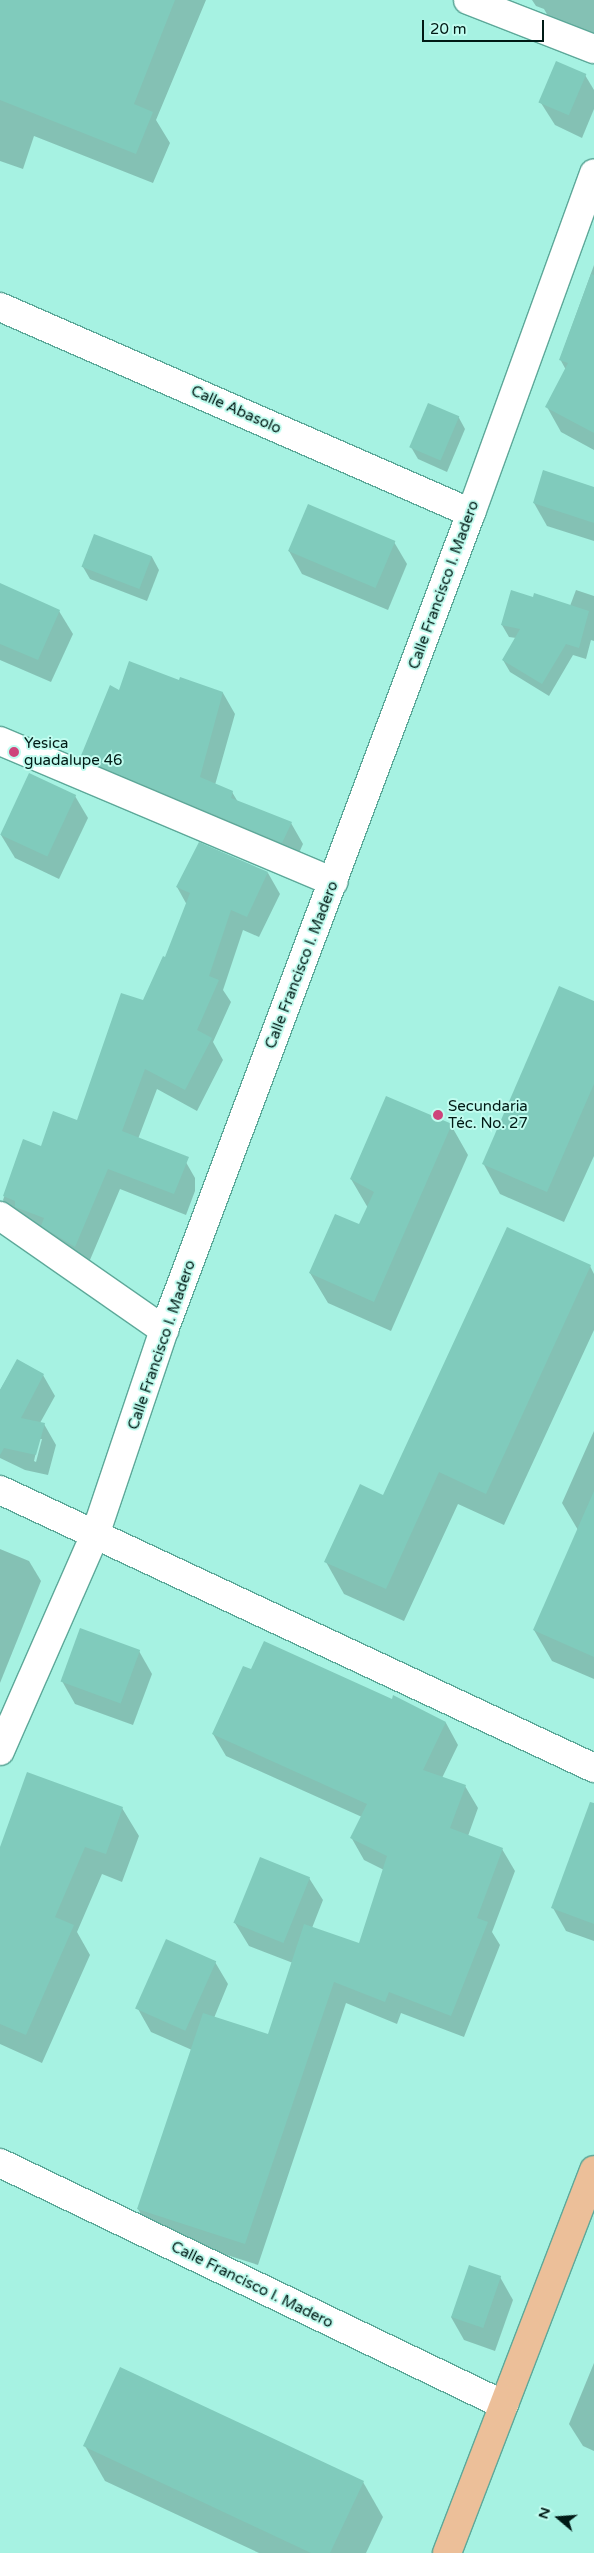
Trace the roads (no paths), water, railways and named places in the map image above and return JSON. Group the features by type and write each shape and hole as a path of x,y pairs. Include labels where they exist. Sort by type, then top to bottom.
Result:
{"main road":[{"path":"447,2553 594,2170"}],"street":[{"path":"468,0 594,49"},
{"name":"Calle Francisco I. Madero","path":"0,1751 95,1535 164,1330 471,513 594,174"},
{"name":"Calle Abasolo","path":"0,307 471,513"},
{"path":"0,741 333,882"},
{"path":"0,1216 164,1330"},
{"path":"0,1490 594,1768"},
{"name":"Calle Francisco I. Madero","path":"0,2163 504,2406"}],"place":[{"name":"Yesica guadalupe 46","path":"14,752"},
{"name":"Secundaria Téc. No. 27","path":"438,1115"}]}
